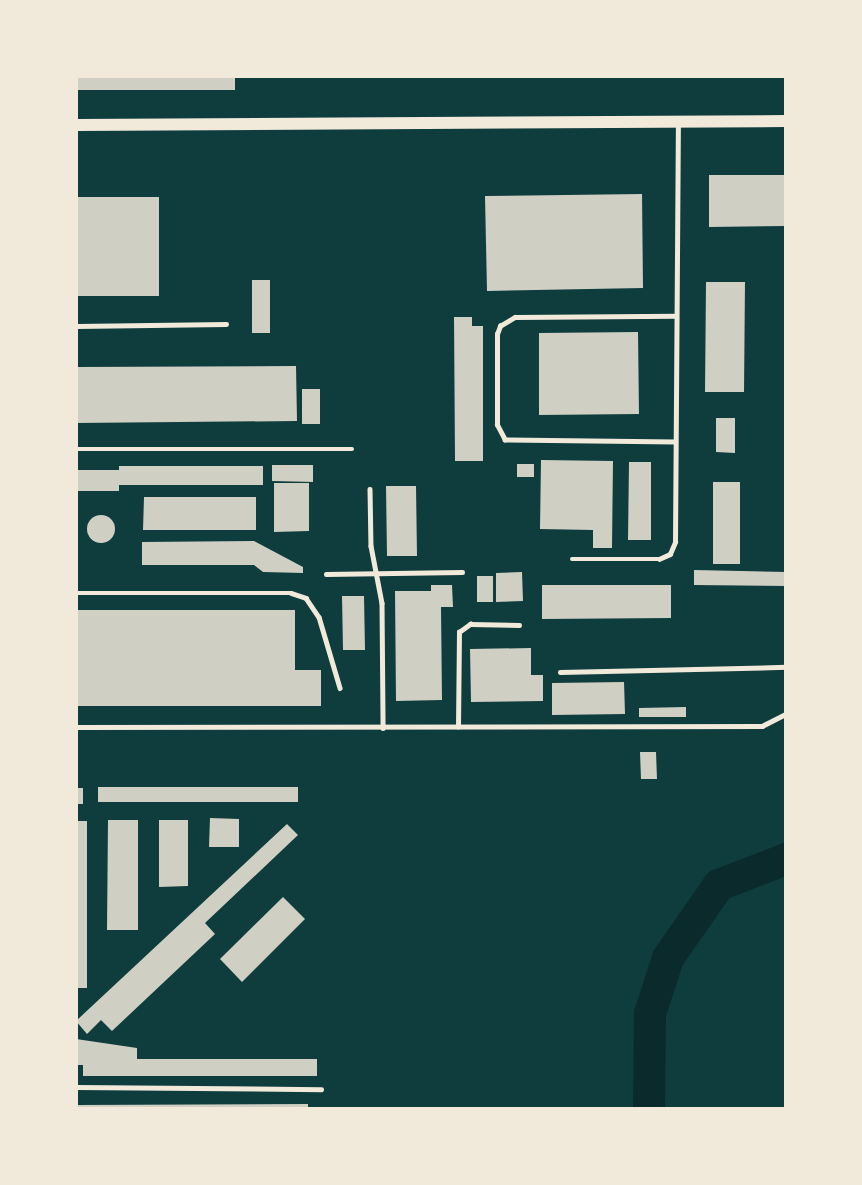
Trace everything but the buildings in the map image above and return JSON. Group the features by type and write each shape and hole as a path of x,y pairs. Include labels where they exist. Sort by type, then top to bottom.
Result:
{"main road":[{"path":"76,125 786,121"}],"lane":[{"path":"572,559 659,559 670,554 675,442 678,122"},
{"path":"675,442 513,442 499,433 497,334 506,320 676,316"},
{"path":"76,326 226,324"},
{"path":"76,449 352,449"},
{"path":"370,489 376,573 382,603 383,728"},
{"path":"327,574 462,572"},
{"path":"76,593 291,593 306,598 319,617 340,688"},
{"path":"458,728 459,632 470,624 519,625"},
{"path":"560,672 786,667"},
{"path":"76,728 762,726 786,714"},
{"path":"76,1088 321,1089"}],"waterway":[{"path":"649,1108 650,1014 668,958 719,885 786,859"}]}
